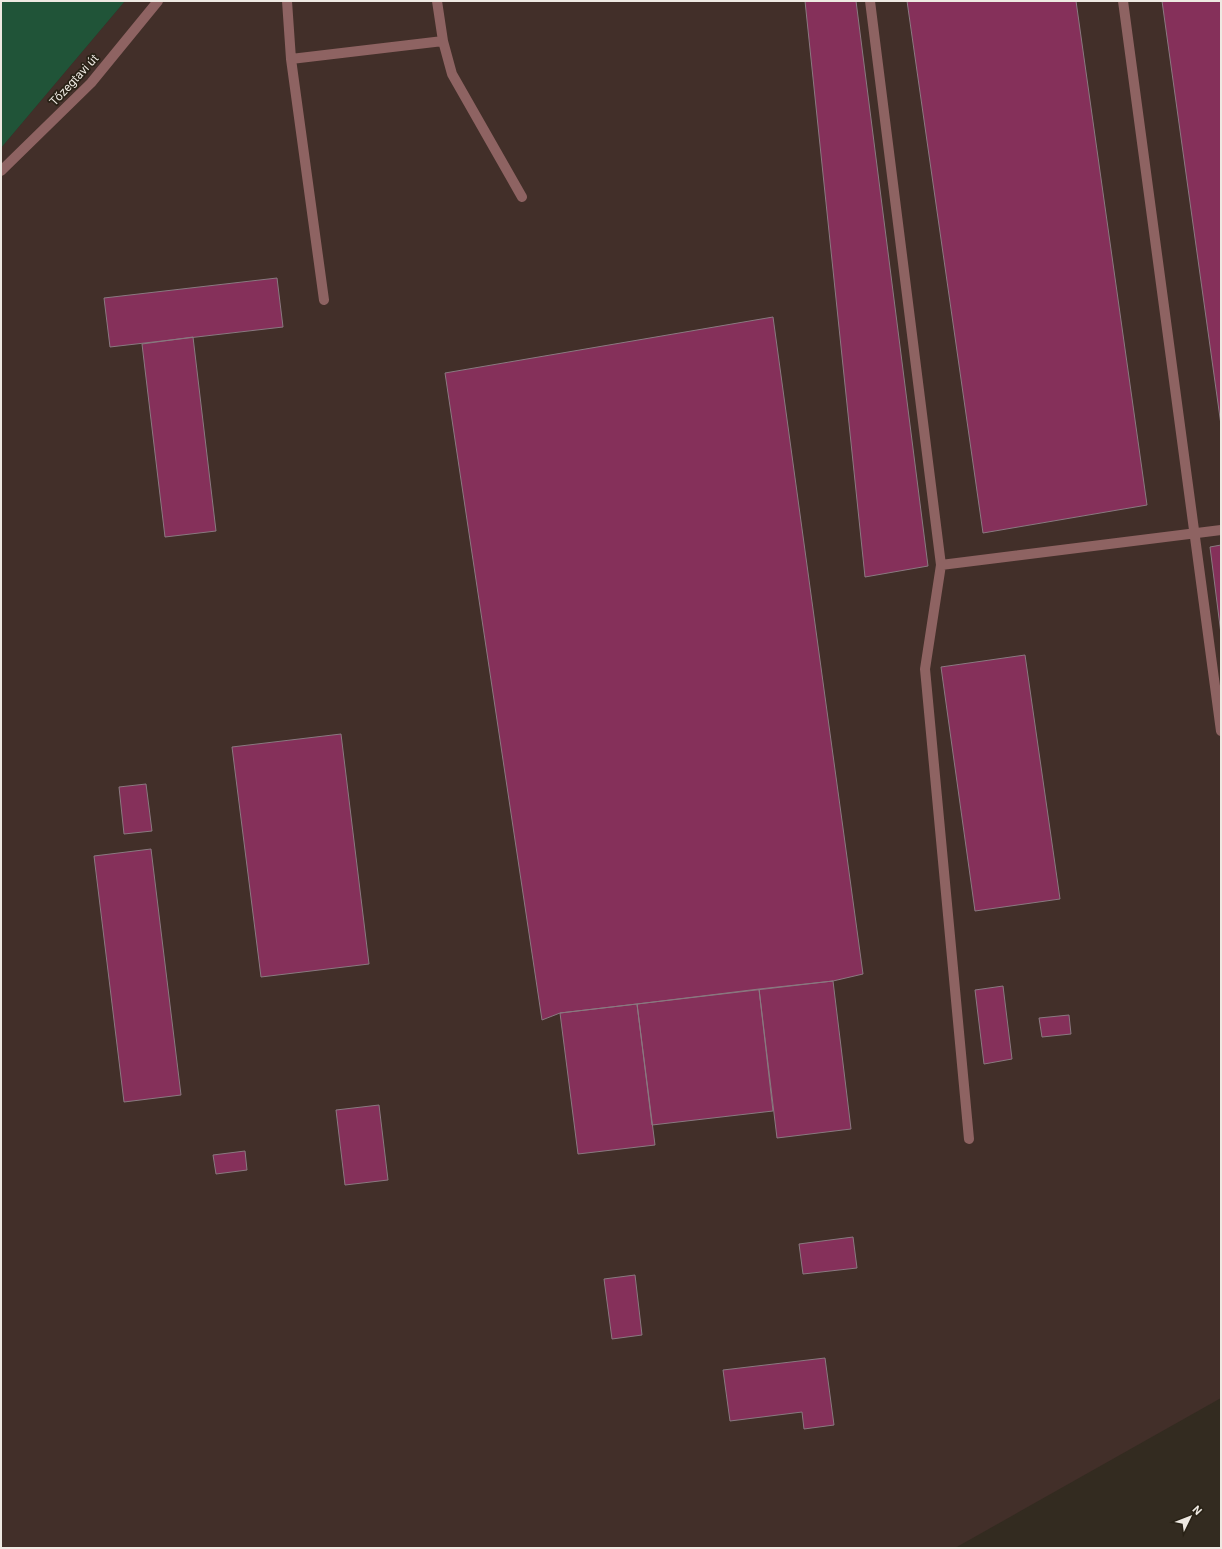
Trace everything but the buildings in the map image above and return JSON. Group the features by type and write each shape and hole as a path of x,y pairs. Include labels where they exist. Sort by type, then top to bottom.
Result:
{"street":[{"name":"Tőzegtavi út","path":"1,171 91,83 158,1"},
{"path":"287,1 291,58 324,300"},
{"path":"437,1 443,41 452,74 522,197"},
{"path":"870,1 940,565 925,668 969,1138"},
{"path":"1123,1 1221,731"},
{"path":"291,58 443,41"},
{"path":"940,565 1221,530"}],"shaded area":[{"path":"125,1 1221,1 1221,1398 955,1548 1,1548 1,148"}],"green space":[{"path":"1,1 125,1 1,148"}]}
